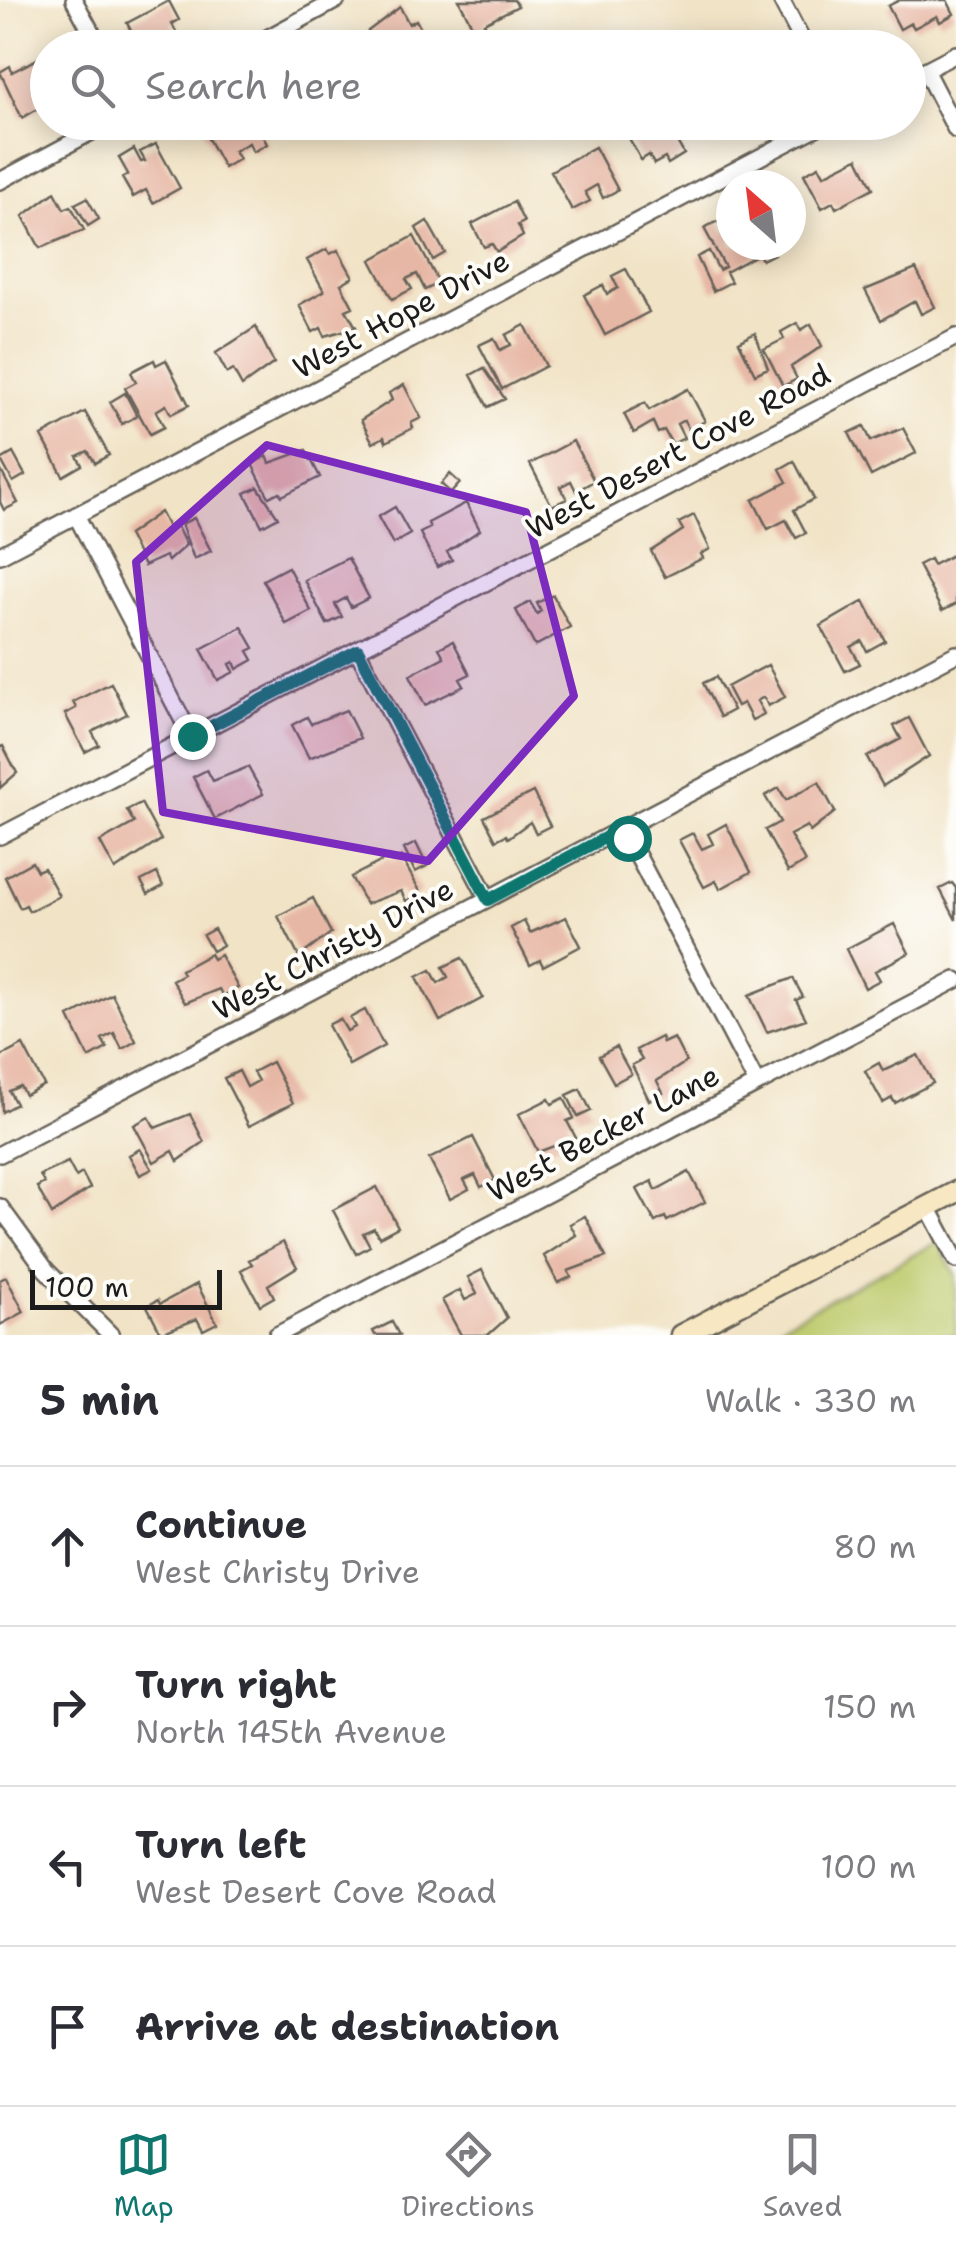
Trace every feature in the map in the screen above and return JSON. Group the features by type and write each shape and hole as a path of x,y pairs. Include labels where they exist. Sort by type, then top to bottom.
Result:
{"main road":[{"path":"681,1335 956,1192"}],"street":[{"path":"74,0 90,30"},
{"path":"282,30 337,0"},
{"path":"781,0 797,30"},
{"path":"926,69 956,54"},
{"path":"926,72 956,130"},
{"path":"0,182 77,140"},
{"name":"West Hope Drive","path":"0,555 793,140"},
{"name":"West Desert Cove Road","path":"0,836 956,337"},
{"path":"76,515 192,736"},
{"path":"358,650 488,900"},
{"name":"West Christy Drive","path":"0,1154 956,654"},
{"path":"623,828 758,1084"},
{"name":"West Becker Lane","path":"277,1335 956,980"},
{"path":"0,1207 46,1270 111,1335"},
{"path":"928,1207 956,1260"}],"highlighted area":[{"path":"267,445 526,512 574,696 428,861 163,812 136,562"}],"green space":[{"path":"938,1242 956,1276 956,1335 762,1335"}],"building":[{"path":"459,0 514,0 518,6 484,23 487,28 474,30"},
{"path":"900,0 947,0 954,14 940,22 937,16 914,28 911,23 900,29 888,6"},
{"path":"169,1 179,20 172,24 175,30 131,30 127,23"},
{"path":"400,7 409,24 416,20 422,30 369,30"},
{"path":"30,63 30,113 22,118 0,72 10,66 12,72"},
{"path":"209,140 265,140 267,144 253,152 249,143 234,151 239,159 224,168"},
{"path":"630,140 676,140 684,154 668,164 665,158 654,164 649,155 641,160"},
{"path":"156,144 180,188 153,203 146,190 133,197 122,178 128,174 119,158 134,149 141,162 145,161 140,152"},
{"path":"595,147 618,190 603,198 597,185 585,192 590,201 572,210 551,171"},
{"path":"858,158 873,188 836,208 833,202 822,208 806,173 819,166 824,175"},
{"path":"55,192 64,209 71,206 84,230 40,248 23,216"},
{"path":"87,198 99,219 88,226 75,204"},
{"path":"514,202 524,222 518,225 523,236 497,252 492,244 484,247 472,224"},
{"path":"427,221 445,253 433,260 416,228"},
{"path":"716,222 716,250 704,228"},
{"path":"414,236 439,283 425,290 417,274 406,279 412,289 392,299 371,260"},
{"path":"327,249 330,254 338,250 353,277 341,284 353,307 346,310 356,327 325,336 321,328 313,332 299,305 324,291 307,260"},
{"path":"709,251 719,270 725,267 721,260 748,260 726,272 731,282 713,291 697,257"},
{"path":"626,269 649,312 605,335 584,295 603,285 607,294 618,288 612,276"},
{"path":"916,269 935,307 921,314 915,301 881,320 865,290"},
{"path":"797,323 801,330 811,324 822,346 791,367 797,379 783,386 764,349 784,339 781,332"},
{"path":"525,325 546,366 502,389 479,345 494,338 500,350 511,345 506,335"},
{"path":"256,327 274,363 242,386 233,370 227,373 216,353"},
{"path":"755,333 768,368 755,374 739,342"},
{"path":"154,360 156,365 166,360 189,405 171,414 166,405 156,411 164,427 150,434 125,388 136,382 131,372"},
{"path":"484,368 505,399 488,407 471,375"},
{"path":"404,385 421,418 411,423 413,428 386,442 384,437 373,443 361,420 392,400 389,393"},
{"path":"688,389 705,421 689,430 684,420 677,424 684,438 672,444 664,430 658,433 653,422 634,433 624,414 645,403 649,410"},
{"path":"125,393 137,416 122,424 110,402"},
{"path":"85,412 109,455 95,463 88,451 77,456 82,465 63,476 42,436"},
{"path":"864,426 871,441 903,428 916,453 871,476 849,433"},
{"path":"573,441 594,481 576,491 571,481 560,487 567,499 552,506 530,464"},
{"path":"306,450 320,477 282,496 279,492 269,497 252,464 267,456 270,463"},
{"path":"13,453 25,475 13,482 1,460"},
{"path":"794,461 814,499 794,510 806,533 796,538 786,520 768,529 753,500 787,482 780,469"},
{"path":"0,469 18,503 4,510 0,502"},
{"path":"450,474 460,483 451,493 441,484"},
{"path":"258,487 278,517 262,526 245,493"},
{"path":"466,503 480,530 447,552 452,560 437,567 420,533 430,528 428,523"},
{"path":"395,507 410,534 393,544 378,517"},
{"path":"160,512 169,529 176,525 186,545 168,561 165,556 144,566 128,535"},
{"path":"694,515 710,549 701,554 703,558 665,577 651,551 683,530 679,523"},
{"path":"194,518 211,551 194,559 181,524"},
{"path":"956,553 956,604 942,611 918,565 930,559 933,565"},
{"path":"348,558 369,598 351,607 346,598 335,604 342,617 327,624 304,580"},
{"path":"288,567 311,611 286,624 263,580"},
{"path":"553,595 570,627 535,646 516,610 530,602 537,614 541,611 537,603"},
{"path":"864,601 885,641 867,651 862,641 851,647 860,664 845,671 821,626"},
{"path":"242,627 254,648 248,651 253,660 237,669 234,662 230,664 234,672 218,680 201,649"},
{"path":"453,641 470,674 460,679 464,686 425,705 410,675 444,657 439,648"},
{"path":"768,665 785,697 768,706 764,697 757,701 764,714 752,720 743,703 737,706 727,687"},
{"path":"716,677 733,710 720,717 703,683"},
{"path":"111,683 127,714 92,732 99,745 85,752 65,714 76,708 73,702"},
{"path":"346,710 360,738 309,758 292,725 307,717 311,724"},
{"path":"909,718 929,756 883,786 867,757 901,739 894,726"},
{"path":"3,746 17,773 0,788 0,747"},
{"path":"248,767 263,794 215,819 193,777 207,770 213,781"},
{"path":"819,782 835,812 810,832 807,826 790,835 805,862 788,872 765,830 780,822 765,796 779,788 786,800"},
{"path":"533,792 550,826 536,833 530,822 508,838 506,835 496,840 484,817"},
{"path":"141,803 161,840 115,870 100,842 134,823 127,810"},
{"path":"726,824 751,872 720,889 716,881 704,887 679,840 693,833 702,849 713,844 708,834"},
{"path":"416,843 427,866 415,872 404,849"},
{"path":"390,857 392,862 401,857 421,893 406,901 401,891 366,904 351,877"},
{"path":"32,862 37,871 44,868 59,896 29,911 26,905 20,908 5,877"},
{"path":"157,873 163,886 148,894 141,881"},
{"path":"952,883 956,888 956,920 940,889"},
{"path":"313,898 331,933 299,957 278,916"},
{"path":"566,917 581,946 543,966 540,960 530,965 511,928 524,921 530,933"},
{"path":"894,924 909,953 875,971 880,980 865,988 846,949"},
{"path":"214,929 223,945 212,951 203,935"},
{"path":"210,954 213,959 220,955 238,988 223,996 219,989 185,1003 172,980 183,974 181,970"},
{"path":"462,958 483,998 440,1021 417,977 431,970 438,983 448,977 443,967"},
{"path":"793,978 803,997 796,1000 806,1019 767,1032 749,995"},
{"path":"112,994 136,1041 122,1049 114,1033 102,1039 107,1048 89,1058 69,1017"},
{"path":"365,1010 384,1046 349,1065 328,1025 340,1019 347,1031 355,1027 350,1018"},
{"path":"661,1037 663,1043 674,1038 686,1062 657,1081 663,1093 649,1100 632,1065 642,1060 636,1050"},
{"path":"23,1045 44,1085 25,1095 20,1086 9,1091 16,1104 2,1112 0,1057"},
{"path":"616,1047 631,1074 614,1083 599,1056"},
{"path":"918,1055 933,1083 895,1103 892,1098 883,1103 865,1071 879,1063 883,1071"},
{"path":"272,1062 293,1103 249,1126 224,1078 239,1071 247,1087 258,1081 253,1072"},
{"path":"580,1089 591,1111 578,1117 567,1095"},
{"path":"564,1098 574,1118 567,1121 576,1138 538,1152 519,1114 549,1099 552,1104"},
{"path":"190,1114 204,1142 178,1161 173,1151 154,1162 134,1125 149,1117 155,1128"},
{"path":"473,1137 495,1180 481,1187 475,1175 464,1180 469,1189 450,1199 429,1159"},
{"path":"140,1149 152,1169 140,1175 129,1155"},
{"path":"68,1162 76,1177 82,1173 90,1188 52,1214 37,1187 44,1183 40,1175"},
{"path":"689,1172 705,1202 667,1221 665,1217 655,1222 637,1189 652,1181 656,1190"},
{"path":"377,1187 398,1227 379,1237 374,1228 363,1233 370,1246 356,1254 333,1210"},
{"path":"585,1216 606,1257 568,1271 571,1277 558,1283 544,1256 576,1235 570,1224"},
{"path":"283,1242 297,1267 268,1285 274,1297 260,1305 241,1270 252,1264 249,1260"},
{"path":"482,1270 507,1318 488,1335 461,1335 442,1300 460,1290 465,1300 477,1294 468,1277"},
{"path":"6,1277 24,1312 0,1325 0,1280"},
{"path":"197,1284 217,1323 203,1330 197,1319 161,1333 147,1306 158,1300 160,1304"},
{"path":"392,1322 399,1335 375,1335 373,1331"}],"route":[{"path":"192,736 358,650 488,900 623,828 628,838"}]}
